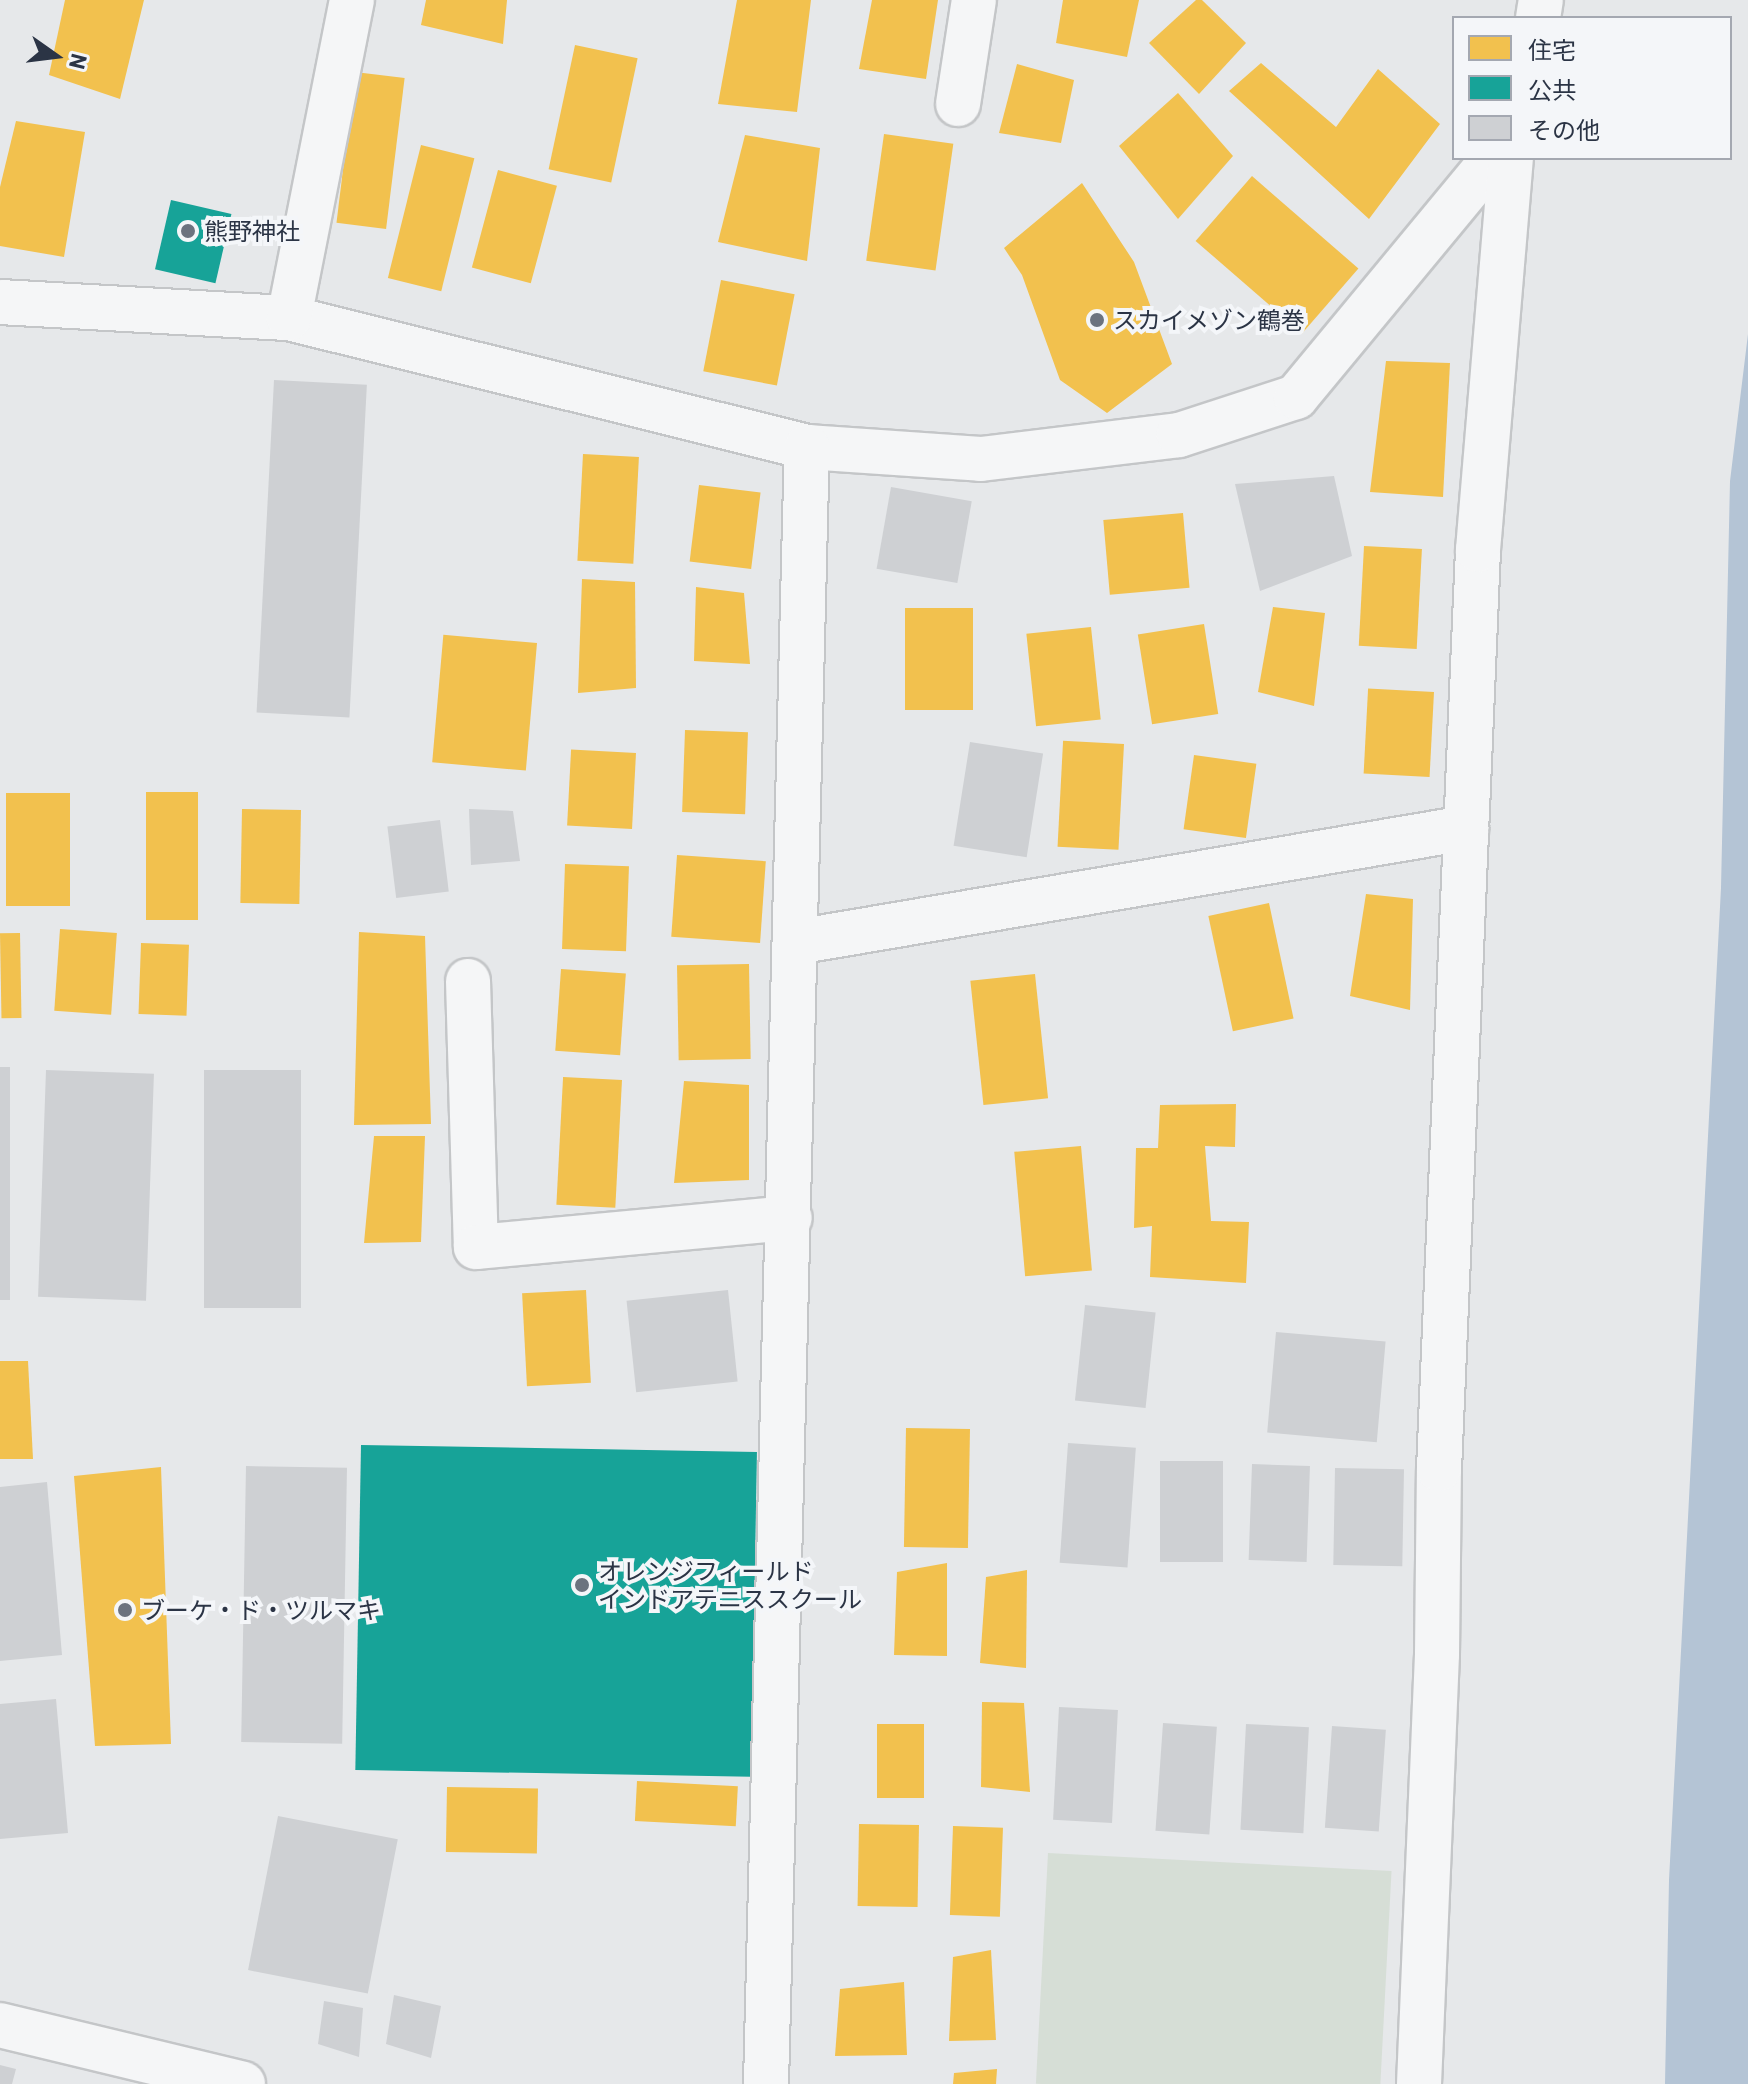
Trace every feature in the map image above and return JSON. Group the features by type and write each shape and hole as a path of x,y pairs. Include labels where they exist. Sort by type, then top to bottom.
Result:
{"street":[{"path":"289,318 352,0"},
{"path":"958,104 974,0"},
{"path":"0,302 289,318 807,447 981,459 1179,435 1296,397 1492,160"},
{"path":"1419,2084 1437,1654 1439,1469 1478,550 1511,160"},
{"path":"766,2084 807,447"},
{"path":"796,942 1466,828"},
{"path":"468,981 476,1247 790,1218"},
{"path":"0,2025 243,2084"}],"shaded area":[{"path":"1048,1853 1392,1871 1380,2084 1036,2084"}],"water":[{"path":"1748,334 1748,2084 1665,2084 1669,1880 1721,888 1730,481"}],"building: 住宅":[{"path":"65,0 144,0 120,99 49,75"},
{"path":"426,0 507,0 503,44 421,25"},
{"path":"737,0 811,0 797,112 718,104"},
{"path":"872,0 938,0 926,79 859,69"},
{"path":"1063,0 1139,0 1127,57 1056,43"},
{"path":"1196,0 1202,0 1246,43 1199,94 1149,43"},
{"path":"575,45 638,58 611,183 549,169"},
{"path":"1261,63 1336,127 1378,69 1440,124 1369,219 1229,91"},
{"path":"1017,64 1074,80 1061,143 999,133"},
{"path":"355,72 405,78 386,229 336,223"},
{"path":"1178,93 1233,156 1178,219 1119,146"},
{"path":"16,121 85,132 64,257 0,246 0,187"},
{"path":"884,134 953,144 936,270 866,261"},
{"path":"745,135 820,148 807,261 718,242"},
{"path":"421,145 474,158 441,291 388,278"},
{"path":"498,170 557,186 531,283 472,268"},
{"path":"1252,176 1358,269 1302,333 1196,241"},
{"name":"スカイメゾン鶴巻","path":"1082,183 1134,262 1172,364 1107,413 1060,380 1022,275 1004,248"},
{"path":"721,280 795,294 777,386 703,371"},
{"path":"1386,361 1450,363 1443,497 1370,492"},
{"path":"583,454 639,457 633,564 577,561"},
{"path":"699,485 761,493 751,569 690,561"},
{"path":"1183,513 1190,588 1110,595 1103,520"},
{"path":"1364,546 1422,549 1417,649 1359,646"},
{"path":"582,579 635,582 636,688 578,693"},
{"path":"696,587 744,593 750,664 694,661"},
{"path":"1273,607 1325,613 1314,706 1258,692"},
{"path":"905,608 973,608 973,710 905,710"},
{"path":"1204,624 1218,714 1152,724 1138,634"},
{"path":"1091,627 1101,719 1036,726 1026,634"},
{"path":"443,635 537,643 526,771 432,762"},
{"path":"1368,689 1434,692 1430,777 1364,773"},
{"path":"685,730 748,732 745,814 682,812"},
{"path":"1063,741 1124,744 1118,850 1058,847"},
{"path":"571,750 636,753 632,829 567,825"},
{"path":"1194,755 1256,764 1246,838 1184,829"},
{"path":"146,792 198,792 198,920 146,920"},
{"path":"6,793 70,793 70,906 6,906"},
{"path":"242,809 301,810 299,904 240,903"},
{"path":"677,855 766,861 760,943 671,937"},
{"path":"565,864 629,866 626,951 562,949"},
{"path":"1366,894 1413,899 1410,1010 1350,996"},
{"path":"1269,903 1294,1018 1233,1031 1208,916"},
{"path":"60,929 117,933 111,1015 54,1011"},
{"path":"359,932 425,936 431,1124 354,1125"},
{"path":"0,933 20,933 21,1018 1,1018"},
{"path":"141,943 189,945 186,1016 139,1014"},
{"path":"749,964 751,1059 679,1060 677,965"},
{"path":"561,969 626,974 620,1055 555,1051"},
{"path":"1035,974 1048,1098 983,1105 970,981"},
{"path":"563,1077 622,1080 615,1208 556,1205"},
{"path":"684,1081 749,1085 749,1180 674,1183"},
{"path":"1236,1104 1235,1147 1205,1146 1211,1221 1249,1222 1246,1283 1150,1277 1152,1226 1134,1228 1136,1148 1158,1148 1160,1105"},
{"path":"374,1136 425,1136 421,1242 364,1243"},
{"path":"1081,1146 1092,1271 1025,1276 1014,1152"},
{"path":"586,1290 591,1383 527,1386 522,1293"},
{"path":"0,1361 28,1361 33,1459 0,1459"},
{"path":"906,1428 970,1429 968,1548 904,1547"},
{"name":"ブーケ・ド・ツルマキ","path":"161,1467 171,1744 95,1746 74,1476"},
{"path":"947,1563 947,1656 894,1655 897,1572"},
{"path":"1027,1570 1026,1668 980,1663 986,1577"},
{"path":"982,1702 1024,1703 1030,1792 981,1787"},
{"path":"877,1724 924,1724 924,1798 877,1798"},
{"path":"637,1781 738,1786 736,1826 635,1821"},
{"path":"447,1787 538,1789 537,1854 446,1852"},
{"path":"859,1824 919,1825 918,1907 858,1906"},
{"path":"953,1826 1003,1828 1000,1917 950,1915"},
{"path":"991,1950 996,2040 949,2041 953,1957"},
{"path":"904,1982 907,2055 835,2056 840,1989"},
{"path":"997,2069 996,2084 953,2084 954,2073"}],"building: 公共":[{"path":"171,200 231,214 215,283 155,269"},
{"path":"361,1445 757,1452 751,1777 355,1770"}],"building: その他":[{"path":"274,380 367,385 349,717 257,713"},
{"path":"1334,476 1352,556 1260,591 1235,484"},
{"path":"891,487 972,501 957,583 877,569"},
{"path":"970,742 1043,754 1027,857 954,846"},
{"path":"469,809 513,811 520,861 471,865"},
{"path":"440,820 449,891 396,898 387,826"},
{"path":"0,1067 10,1067 10,1300 0,1300"},
{"path":"46,1070 154,1074 146,1301 38,1297"},
{"path":"204,1070 301,1070 301,1308 204,1308"},
{"path":"728,1290 738,1381 636,1392 627,1301"},
{"path":"1085,1305 1156,1312 1146,1408 1075,1400"},
{"path":"1276,1332 1386,1342 1377,1442 1267,1433"},
{"path":"1068,1443 1136,1448 1127,1567 1060,1563"},
{"path":"1160,1461 1223,1461 1223,1562 1160,1562"},
{"path":"1252,1464 1310,1466 1307,1562 1249,1560"},
{"path":"246,1466 347,1468 342,1744 241,1742"},
{"path":"1335,1468 1404,1469 1402,1566 1333,1565"},
{"path":"47,1482 62,1655 0,1661 0,1487"},
{"path":"56,1699 68,1833 0,1839 0,1704"},
{"path":"1059,1707 1118,1710 1112,1823 1053,1820"},
{"path":"1163,1723 1217,1727 1209,1835 1155,1831"},
{"path":"1246,1724 1309,1727 1303,1833 1240,1830"},
{"path":"1332,1726 1386,1730 1379,1832 1325,1828"},
{"path":"278,1816 398,1839 368,1993 248,1970"},
{"path":"394,1995 441,2006 431,2058 386,2044"},
{"path":"324,2001 363,2008 359,2057 318,2044"},
{"path":"0,2065 16,2069 12,2084 0,2084"}],"place":[{"name":"熊野神社","path":"188,231"},
{"name":"スカイメゾン鶴巻","path":"1097,320"},
{"name":"オレンジフィールド インドアテニススクール","path":"582,1585"},
{"name":"ブーケ・ド・ツルマキ","path":"125,1610"}]}
